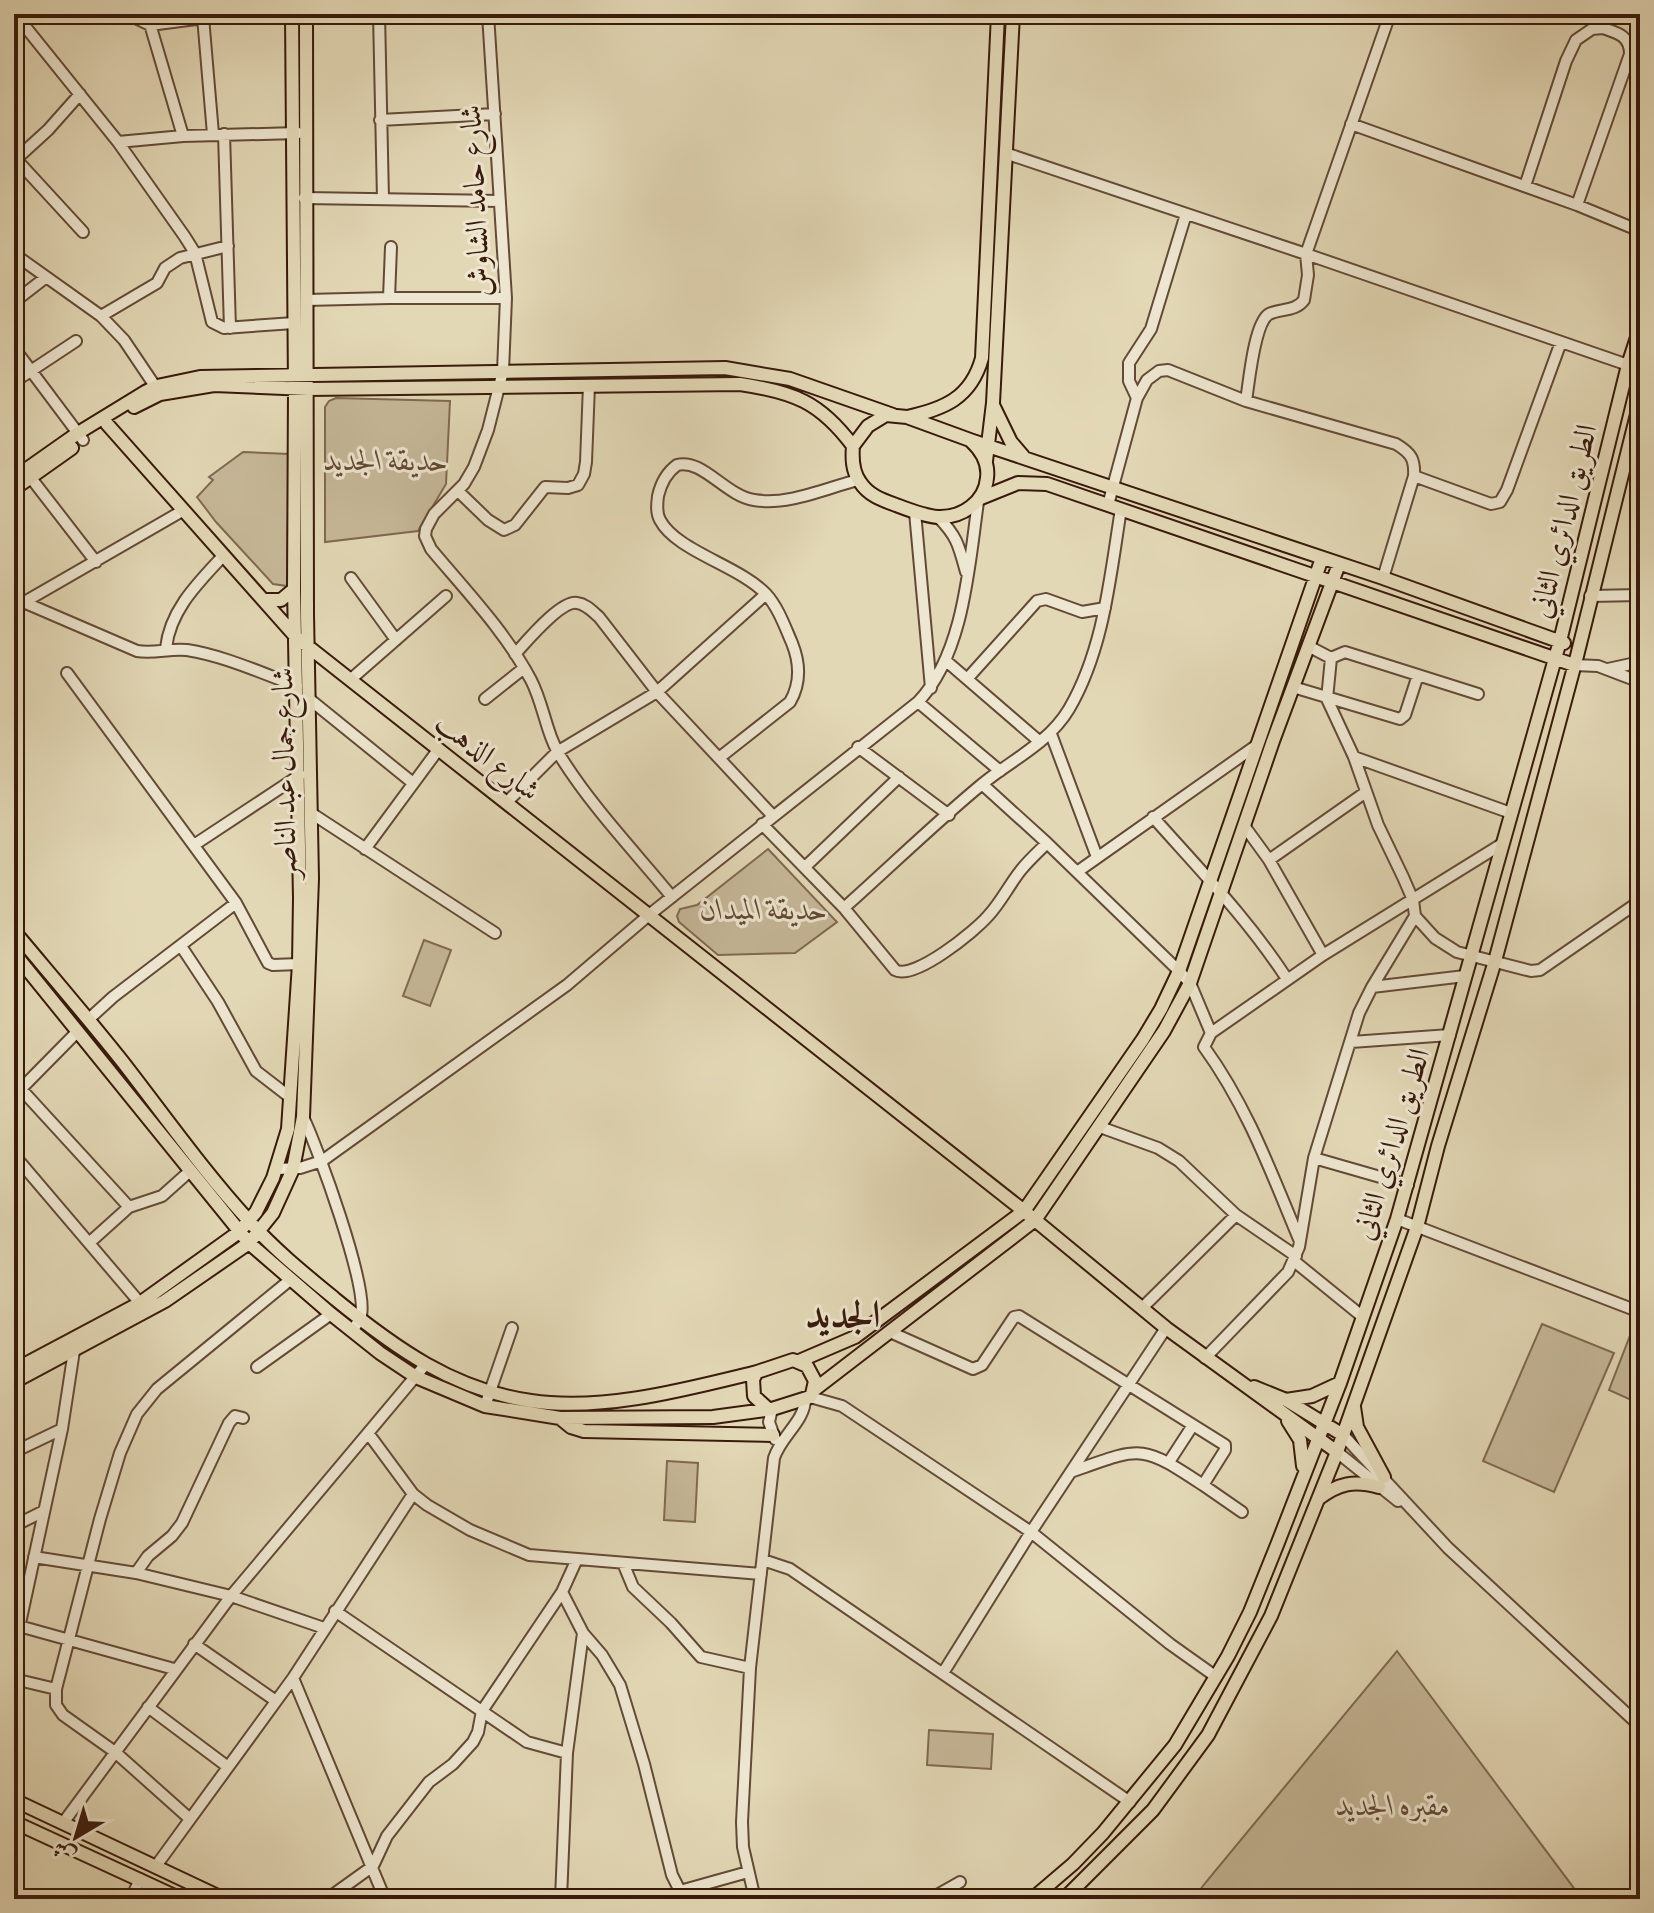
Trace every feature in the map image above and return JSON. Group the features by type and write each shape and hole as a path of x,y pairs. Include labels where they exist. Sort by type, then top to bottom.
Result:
{"main road":[{"name":"شارع جمال عبد الناصر","path":"292,14 304,198 306,300 301,374"},
{"name":"شارع جمال عبد الناصر","path":"14,1370 165,1301 249,1243 273,1213 293,1169 303,1117 312,879 302,388 294,323 306,14"},
{"path":"907,417 946,407 968,387 982,358 998,14"},
{"path":"979,500 988,477 986,461 993,403 1013,14"},
{"name":"الطريق الدائري الثاني","path":"1032,1899 1073,1864 1130,1802 1175,1745 1250,1612 1340,1383 1408,1185 1560,641 1628,365 1640,328"},
{"path":"14,478 159,390 200,377 746,369 807,384 893,415 907,417 1383,578 1579,648"},
{"path":"14,489 81,436 107,424 159,390 214,385 302,388 720,383 764,388 812,403 836,423 853,446 853,466 858,480 872,494 915,512 938,517 962,511 1018,483 1031,481 1047,484 1334,580 1574,665"},
{"name":"شارع جمال عبد الناصر","path":"14,1382 140,1303 239,1232 262,1201 277,1169 288,1129 299,964 300,775 294,589 302,388"},
{"name":"الطريق الدائري الثاني","path":"1064,1899 1153,1810 1208,1735 1271,1616 1337,1452 1417,1227 1438,1146 1495,961 1579,648 1640,402"},
{"path":"993,403 1011,442 1025,458"},
{"path":"853,446 877,419 893,415"},
{"name":"شارع الذهب","path":"107,424 296,637 1024,1211 1166,1328 1205,1358 1284,1406"},
{"path":"970,440 986,461"},
{"path":"14,931 89,1019 259,1232 360,1319 425,1365 459,1382 531,1401 605,1402 799,1361 855,1337 1024,1211 1143,1039 1179,971 1322,558"},
{"path":"14,953 249,1243 352,1331 416,1377 485,1406 560,1418 639,1420 713,1417 769,1409 809,1395 1035,1220 1100,1127 1164,1031 1190,983 1339,564"},
{"path":"264,600 281,600 294,589"},
{"path":"799,1361 812,1373 809,1395"},
{"path":"757,1372 752,1388 754,1396 769,1409"},
{"path":"1284,1406 1340,1383"},
{"path":"1316,1501 1334,1487 1347,1483 1382,1482 1357,1427 1354,1404"},
{"path":"1284,1406 1324,1422 1343,1435"},
{"path":"1284,1406 1337,1452"},
{"path":"1284,1406 1300,1440 1304,1472"},
{"path":"560,1418 571,1427 584,1431 776,1439"},
{"path":"14,1800 224,1899"},
{"path":"14,1822 181,1899"}],"street":[{"path":"15,14 118,142 195,253 212,322 224,328 294,323"},
{"path":"127,14 150,25 203,15 219,134 228,246 230,328"},
{"path":"147,14 183,136"},
{"path":"379,14 383,199"},
{"name":"شارع حامد الشاوش","path":"488,14 506,298 503,371 501,386 470,474 429,521 425,536 427,544 524,668 538,695 557,752 595,804 672,897"},
{"path":"1246,401 1261,323 1273,313 1295,308 1304,300 1308,275 1306,254 1390,14"},
{"path":"1603,28 1607,14"},
{"path":"1525,186 1566,61 1576,40 1592,29 1603,28 1619,33 1630,44 1630,54 1577,205"},
{"path":"80,94 48,130 15,159 83,232"},
{"path":"380,120 495,114"},
{"path":"1351,124 1577,205 1640,231"},
{"path":"118,142 219,134 299,133"},
{"path":"1005,153 1628,365"},
{"path":"304,198 500,201"},
{"path":"1137,398 1128,374 1129,363 1151,329 1186,214"},
{"path":"101,316 157,283 169,265 195,253 228,246"},
{"path":"389,298 391,247"},
{"path":"14,254 101,316 124,340 159,390"},
{"path":"14,302 45,278"},
{"path":"306,300 506,298"},
{"path":"14,382 76,341"},
{"path":"1414,476 1491,504 1500,502 1561,342"},
{"path":"14,348 81,436"},
{"path":"1108,505 1137,398 1152,375 1168,370 1246,401 1396,444 1409,453 1414,459 1414,476 1383,578"},
{"path":"458,491 488,520 504,530 515,525 545,487 578,485 586,462 589,385"},
{"path":"719,758 790,702 799,679 794,649 784,623 766,594 741,574 690,546 665,527 657,505 661,485 668,473 681,463 694,465 743,498 759,501 779,500 858,480"},
{"path":"31,478 96,562"},
{"path":"277,1169 293,1169 322,1161 567,985 649,915 918,702 931,688 945,660 967,578 979,500"},
{"path":"844,908 982,784 1051,734 1079,690 1090,663 1105,608 1121,509"},
{"path":"17,604 184,510"},
{"path":"915,512 931,688"},
{"path":"938,517 952,531 959,544 967,578"},
{"path":"166,648 170,625 177,613 192,590 223,556"},
{"path":"351,578 396,640"},
{"path":"506,803 557,752 657,692 766,594"},
{"path":"1590,596 1640,595"},
{"path":"350,680 446,596"},
{"path":"967,679 1037,601 1046,599 1082,612 1105,608"},
{"path":"515,654 564,605 576,602 599,617 657,692 773,816"},
{"path":"17,604 137,651 154,652 166,648 215,657 297,686"},
{"path":"1308,646 1331,658"},
{"path":"1579,648 1603,667 1640,682"},
{"path":"1331,658 1345,652 1478,694"},
{"path":"1331,658 1327,699 1413,900 1415,916 1435,938 1470,957 1531,971 1540,970 1640,901"},
{"path":"945,660 1040,742"},
{"path":"1574,665 1603,667 1640,662"},
{"path":"485,699 524,668"},
{"path":"67,673 236,903 268,963 299,964"},
{"path":"1293,687 1400,719 1405,715 1418,675"},
{"path":"308,698 413,783"},
{"path":"918,702 1000,771"},
{"path":"1051,734 1097,857"},
{"path":"1077,872 1257,745"},
{"path":"858,747 949,815"},
{"path":"365,849 438,750"},
{"path":"1354,757 1511,813"},
{"path":"194,845 300,775"},
{"path":"806,866 899,777"},
{"path":"982,784 1179,971 1190,983 1211,1033"},
{"path":"1269,860 1366,792"},
{"path":"311,813 495,933"},
{"path":"1153,817 1222,892 1263,942 1287,979"},
{"path":"762,824 806,866 895,970 901,973 907,973 957,943 986,919 1020,871 1047,843"},
{"path":"1245,827 1269,860 1323,955"},
{"path":"1300,1240 1248,1117 1232,1086 1204,1047 1211,1033 1323,955 1502,844"},
{"path":"89,1019 113,997 236,903"},
{"path":"1205,1358 1288,1272 1295,1258 1314,1158 1359,1013 1415,916"},
{"path":"181,946 218,1002 256,1071 291,1098"},
{"path":"1372,987 1465,976"},
{"path":"78,1031 17,1093 129,1207"},
{"path":"1351,1042 1450,1035"},
{"path":"303,1117 322,1161 353,1264 361,1305 360,1319 352,1331"},
{"path":"1100,1127 1158,1148 1179,1161 1236,1215 1295,1258 1363,1317"},
{"path":"14,1155 140,1303"},
{"path":"1314,1158 1408,1185"},
{"path":"89,1243 129,1207 162,1196 190,1171"},
{"path":"1142,1308 1236,1215"},
{"path":"1397,1219 1640,1312"},
{"path":"190,1819 115,1752 63,1715 56,1705 56,1689 120,1453 137,1414 157,1389 290,1280"},
{"path":"257,1367 331,1314"},
{"path":"890,1332 973,1369 982,1365 1014,1317 1019,1316 1222,1442 1225,1447 1203,1485"},
{"path":"485,1406 512,1328"},
{"path":"943,1673 1031,1532 1166,1328"},
{"path":"14,1651 19,1608 34,1557 62,1429 75,1344"},
{"path":"63,1823 231,1596 425,1365"},
{"path":"776,1439 802,1413 809,1395 842,1406 1031,1532 1170,1644 1215,1676"},
{"path":"755,1899 748,1872 742,1822 750,1668 776,1439 769,1422 769,1409"},
{"path":"136,1573 154,1551 177,1531 229,1423 235,1416 243,1418"},
{"path":"1169,1462 1193,1425"},
{"path":"14,1452 62,1429"},
{"path":"368,1433 413,1494 442,1515 515,1550 540,1557 761,1574"},
{"path":"1343,1435 1382,1482 1640,1726"},
{"path":"1337,1452 1382,1482"},
{"path":"1071,1472 1122,1453 1155,1455 1242,1512"},
{"path":"156,1866 293,1678 413,1494"},
{"path":"14,1526 44,1511"},
{"path":"34,1557 136,1573 231,1596 324,1628"},
{"path":"327,1899 373,1866 387,1836 422,1791 473,1742 482,1711 562,1592 577,1559"},
{"path":"763,1560 790,1569 1130,1802"},
{"path":"623,1563 633,1587 701,1657 750,1668"},
{"path":"562,1592 583,1633 602,1655 620,1685 672,1875 680,1891 748,1872"},
{"path":"335,1611 527,1742 567,1753"},
{"path":"19,1626 174,1669"},
{"path":"561,1899 567,1753 583,1633"},
{"path":"194,1644 276,1701"},
{"path":"293,1678 385,1899"},
{"path":"14,1679 56,1689"},
{"path":"148,1707 228,1767"},
{"path":"131,1899 140,1879"},
{"path":"930,1899 960,1882"}],"green space":[{"name":"حديقة الجديد","path":"336,398 450,401 446,484 418,531 325,542 325,407"},
{"path":"243,452 289,454 287,586 273,584 197,497 213,480 209,477"},
{"name":"حديقة الميدان","path":"768,849 837,922 795,953 718,955 679,922 677,916 680,909 697,905"},
{"path":"424,940 451,950 430,1006 403,996"},
{"path":"1542,1324 1614,1353 1554,1492 1483,1461"},
{"path":"1631,1333 1640,1336 1640,1404 1609,1390"},
{"path":"667,1461 698,1463 695,1522 664,1520"},
{"name":"مقبره الجديد","path":"1397,1651 1582,1899 1193,1899 1206,1882"},
{"path":"929,1730 993,1734 991,1769 927,1765"}],"district":[{"name":"الجديد","path":"843,1314"}]}
